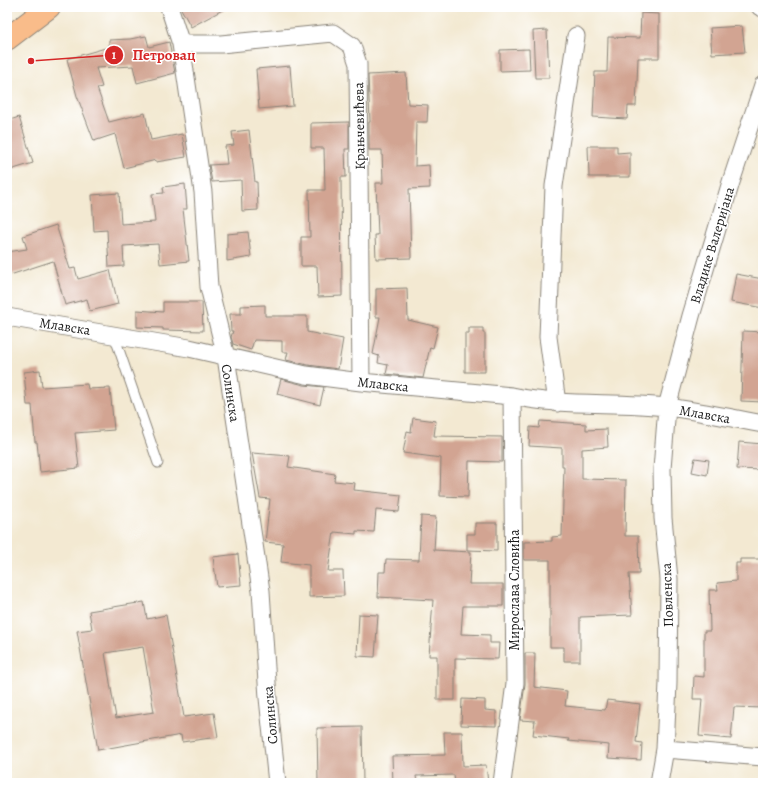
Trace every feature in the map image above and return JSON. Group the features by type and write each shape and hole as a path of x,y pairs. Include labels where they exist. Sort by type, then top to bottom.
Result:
{"main road":[{"path":"7,39 49,7"}],"street":[{"name":"Солинска","path":"169,7 181,44 203,192 209,287 226,356 261,591 268,698 277,783"},
{"name":"Крањчевићева","path":"181,44 221,44 333,33 352,46 358,64 361,382"},
{"path":"557,403 548,337 554,186 576,36"},
{"name":"Владике Валеријана","path":"667,407 691,316 731,182 763,85"},
{"name":"Млавска","path":"7,317 189,348 306,375 361,382 512,396 557,403 667,407 763,424"},
{"name":"Мирослава Словића","path":"502,783 515,683 512,396"},
{"name":"Повленска","path":"659,783 665,749 668,683 668,579 663,518 662,469 667,407"},
{"path":"665,749 763,757"}],"lane":[{"path":"114,335 158,463"}],"building":[{"path":"180,7 228,7 191,27"},
{"path":"641,13 659,14 659,58 638,58 636,106 628,106 627,119 593,117 595,72 607,72 608,37 640,38"},
{"path":"742,26 745,52 712,54 710,28"},
{"path":"547,30 549,78 535,78 533,31"},
{"path":"146,36 149,47 169,42 175,73 137,83 133,66 96,68 102,87 97,88 109,122 145,113 151,140 182,134 186,157 156,162 156,160 124,168 115,134 94,141 77,96 67,59 109,47 109,40 130,39"},
{"path":"529,49 530,70 500,71 500,50"},
{"path":"290,66 293,106 259,109 256,69"},
{"path":"406,73 408,104 428,105 427,122 416,122 415,166 429,165 430,188 409,189 411,258 376,259 375,235 378,235 376,183 383,183 382,150 369,150 370,122 368,75"},
{"path":"19,117 33,163 7,171 7,121"},
{"path":"349,122 349,149 345,149 346,177 341,177 342,296 318,297 317,266 301,266 301,237 310,237 309,190 325,190 324,148 311,148 311,123"},
{"path":"249,130 255,182 257,182 258,210 242,211 241,180 212,182 209,165 227,164 225,146 234,145 232,132"},
{"path":"588,146 617,146 617,153 630,152 630,177 589,177"},
{"path":"185,184 187,209 183,209 189,261 160,264 158,244 123,246 124,266 109,267 107,230 94,231 92,195 119,193 121,224 155,222 152,194 164,193 163,187"},
{"path":"56,225 70,269 75,268 78,279 110,270 118,304 90,311 87,299 65,305 53,261 7,276 7,252 27,249 23,236"},
{"path":"248,232 251,257 227,261 227,234"},
{"path":"736,274 763,279 763,308 731,302"},
{"path":"407,288 408,320 438,327 433,348 430,347 423,378 386,374 388,365 378,363 379,356 373,354 380,317 376,317 376,289"},
{"path":"163,302 202,302 203,331 163,330 163,328 137,327 137,310 163,312"},
{"path":"265,305 265,316 307,316 307,332 343,339 338,369 286,360 288,352 282,352 282,341 254,340 251,350 233,344 231,337 233,331 231,331 230,314 241,314 241,306"},
{"path":"469,328 483,328 483,333 485,333 485,372 465,372 465,333 469,333"},
{"path":"743,331 763,332 763,402 741,401"},
{"path":"40,370 42,387 87,384 88,389 110,388 114,430 75,433 79,468 40,472 37,442 35,442 32,405 27,405 24,372"},
{"path":"281,379 304,385 324,387 320,405 277,394"},
{"path":"413,418 436,421 434,436 502,437 502,462 469,461 468,497 440,496 441,458 403,453 407,431 411,432"},
{"path":"540,421 586,424 586,430 607,429 608,447 582,449 582,479 626,480 625,536 638,536 639,574 629,574 632,615 580,617 580,661 564,661 564,647 550,647 550,560 524,560 524,542 552,541 552,537 562,536 564,466 562,466 562,448 529,446 530,427 539,428"},
{"path":"739,442 763,444 762,470 737,469"},
{"path":"252,453 290,456 288,467 335,474 334,481 355,483 354,490 401,495 399,512 376,510 374,532 356,531 356,534 334,532 328,571 343,571 344,596 309,597 309,565 281,562 283,544 265,542 270,499 260,498"},
{"path":"695,458 709,460 707,475 692,472"},
{"path":"421,516 436,517 434,550 471,552 469,584 503,584 503,606 463,606 461,634 490,635 490,643 499,643 498,659 455,658 455,700 437,700 437,656 429,656 433,600 378,597 379,572 385,572 386,559 419,560"},
{"path":"475,523 497,523 497,551 467,550 467,534 475,534"},
{"path":"238,554 241,585 217,587 213,557"},
{"path":"740,559 763,559 763,708 734,707 731,739 699,736 702,699 693,699 694,676 704,677 704,631 710,631 709,590 718,590 717,583 736,581 736,563 740,563"},
{"path":"144,602 147,619 166,615 184,717 214,713 218,737 182,742 181,735 98,750 77,631 92,629 89,611","holes":["143,647 154,712 116,718 105,653"]},
{"path":"359,614 378,615 375,657 357,656"},
{"path":"525,653 535,653 534,687 567,691 565,706 605,710 607,700 640,704 636,742 642,743 641,760 608,758 609,745 568,741 569,739 533,735 535,721 520,720 525,684"},
{"path":"462,699 485,700 485,710 496,711 496,726 461,725"},
{"path":"362,727 363,783 318,783 317,728"},
{"path":"444,732 462,732 463,766 486,765 488,783 455,783 454,775 416,776 417,783 393,783 392,756 445,755"}],"place":[{"name":"Петровац","path":"31,61"}]}
